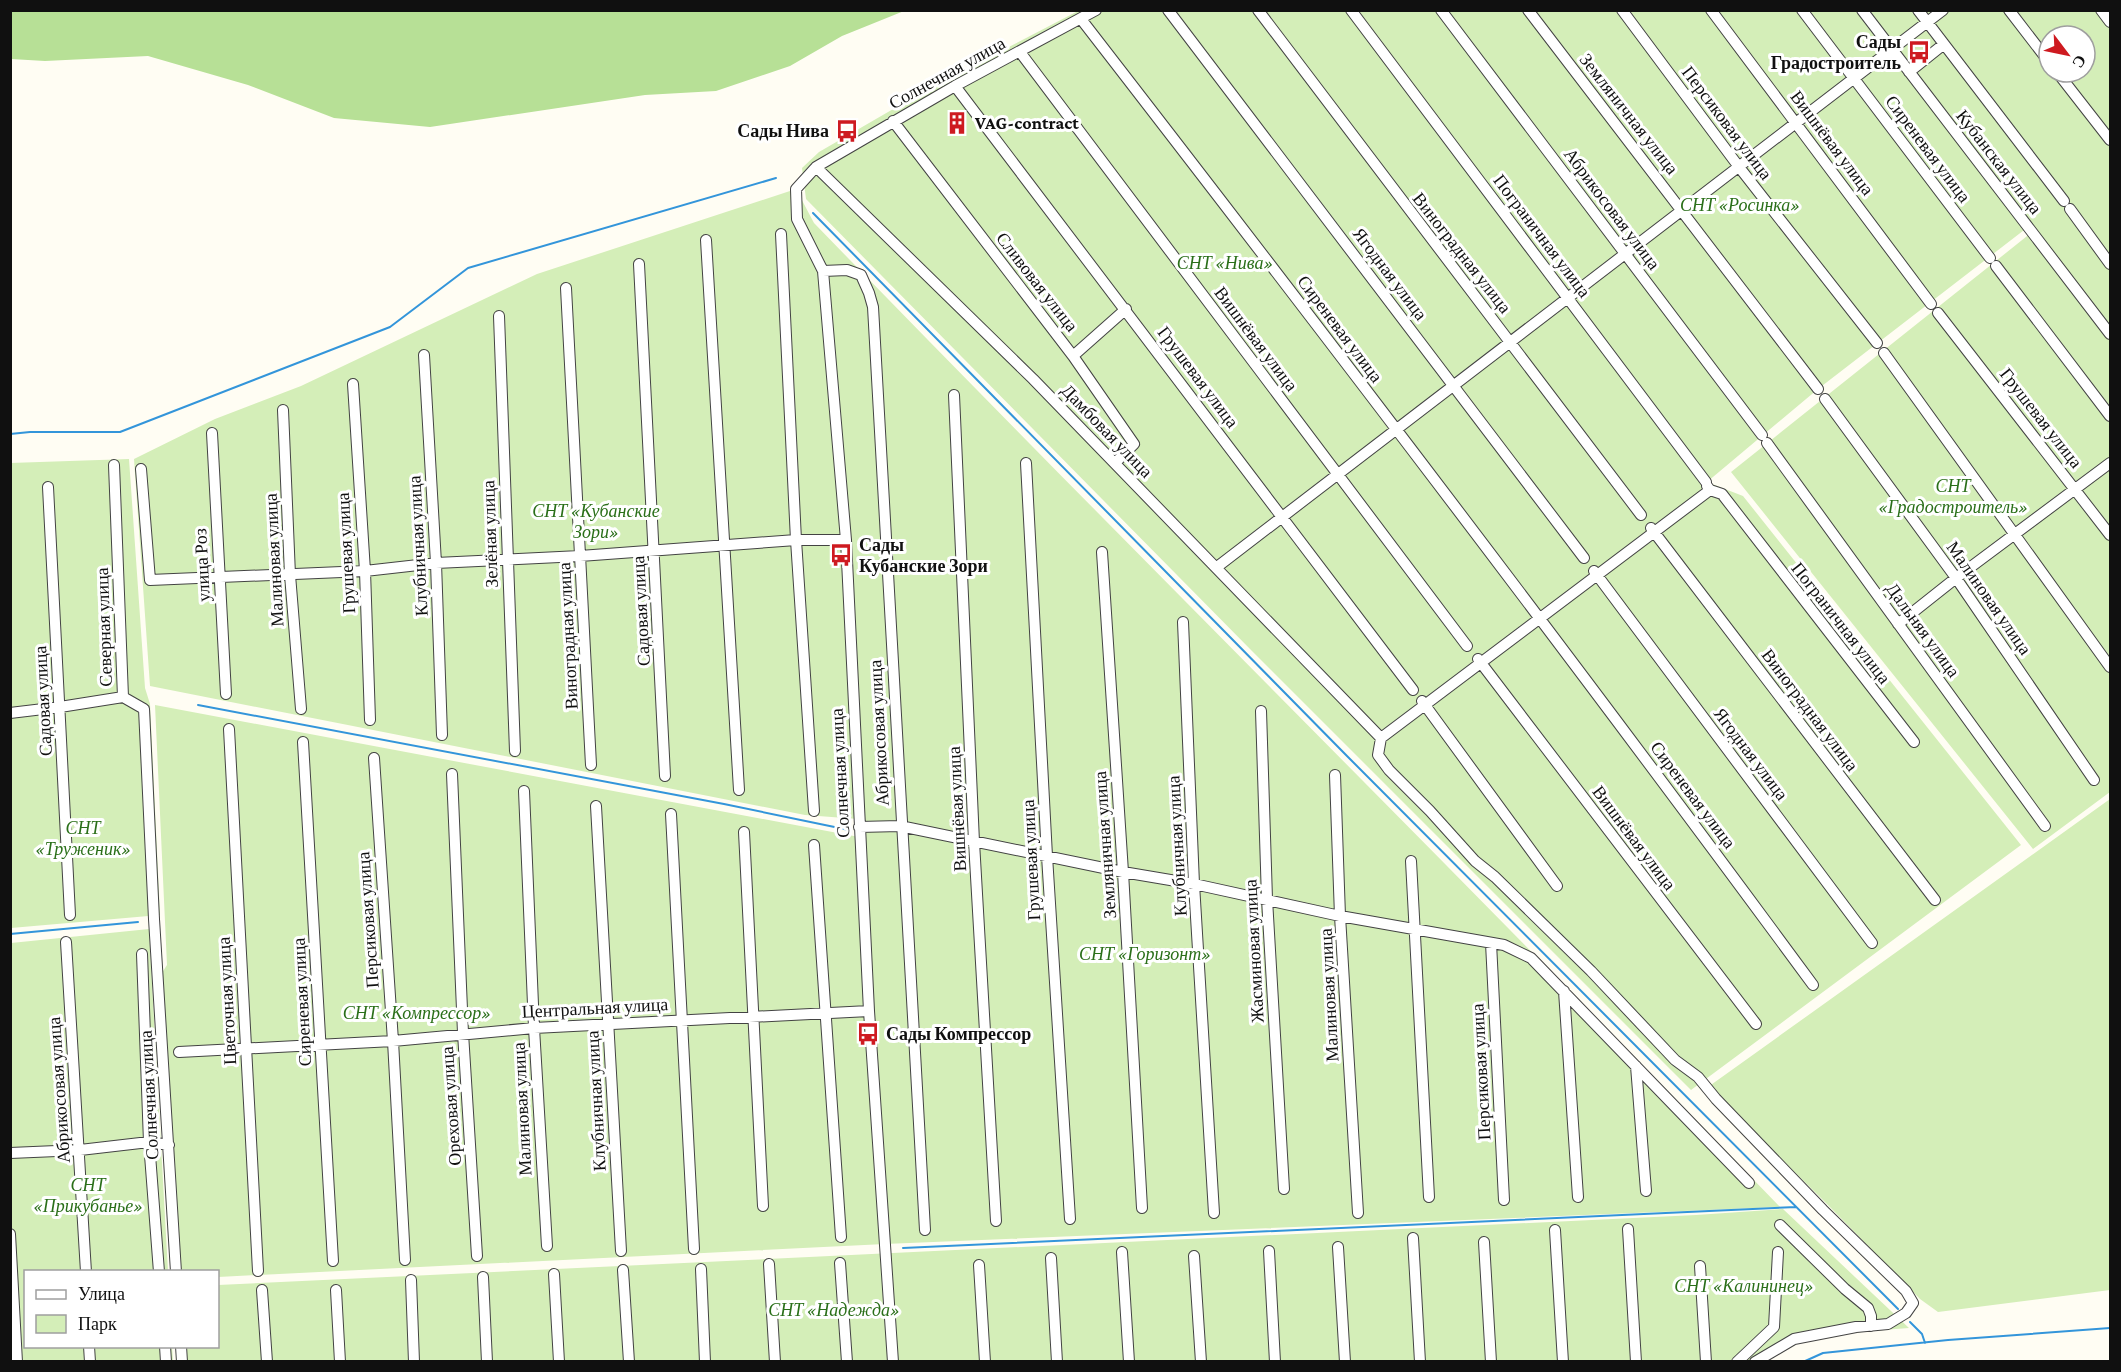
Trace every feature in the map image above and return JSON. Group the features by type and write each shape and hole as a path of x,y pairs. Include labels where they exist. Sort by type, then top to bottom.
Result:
{"street":[{"name":"Солнечная улица","path":"893,1362 869,1011 846,540 824,271 797,219 796,189 816,167 955,86 1096,10"},
{"name":"Ягодная улица","path":"1168,10 1584,558"},
{"name":"Виноградная улица","path":"1258,10 1641,515"},
{"name":"Пограничная улица","path":"1350,10 1708,486 1722,494 1849,661 1914,742"},
{"name":"Абрикосовая улица","path":"1441,10 1765,440"},
{"name":"Земляничная улица","path":"1528,10 1815,386"},
{"name":"Персиковая улица","path":"1622,10 1739,167 1876,341"},
{"name":"Вишнёвая улица","path":"1711,10 1945,323"},
{"name":"Сиреневая улица","path":"1802,10 2110,416"},
{"name":"Кубанская улица","path":"1862,10 2110,334"},
{"path":"1918,10 2110,264"},
{"path":"1217,567 1942,10"},
{"path":"2009,10 2037,46"},
{"path":"2102,10 2110,22"},
{"name":"Сиреневая улица","path":"1081,18 1542,622 1813,985"},
{"path":"1909,72 1944,44"},
{"name":"Вишнёвая улица","path":"1020,52 1467,646"},
{"path":"2066,84 2110,141"},
{"name":"Грушевая улица","path":"955,86 1413,690"},
{"name":"Сливовая улица","path":"893,122 1073,356 1134,444 1115,463"},
{"name":"Дамбовая улица","path":"816,167 1033,379 1381,738"},
{"path":"781,234 796,540 814,811"},
{"path":"706,240 739,790"},
{"name":"Садовая улица","path":"639,264 665,776"},
{"name":"Абрикосовая улица","path":"824,271 847,270 861,275 873,307 900,826 925,1230"},
{"name":"Виноградная улица","path":"566,288 591,765"},
{"path":"1073,356 1126,309"},
{"name":"Зелёная улица","path":"499,316 515,751"},
{"name":"Грушевая улица","path":"1945,323 2110,535"},
{"name":"Клубничная улица","path":"424,355 436,563 442,735"},
{"path":"1887,356 2110,667"},
{"name":"Грушевая улица","path":"353,384 365,571 370,720"},
{"name":"Вишнёвая улица","path":"954,395 974,842 996,1221"},
{"name":"Малиновая улица","path":"1828,404 1956,578 2094,780"},
{"name":"Малиновая улица","path":"283,410 290,575 301,709"},
{"name":"улица Роз","path":"212,433 226,694"},
{"name":"Дальняя улица","path":"1765,440 2045,826"},
{"name":"Грушевая улица","path":"1026,463 1047,856 1070,1219"},
{"path":"1898,624 2014,534 2110,464"},
{"name":"Северная улица","path":"114,465 123,697 144,709 154,919"},
{"path":"141,469 150,580 365,571 436,563 580,556 796,540 846,540"},
{"path":"1708,486 1655,533 1595,573 1542,622 1423,703 1381,738 1378,755 1475,861 1495,877 1591,971 1675,1060 1698,1077 1716,1099 1823,1210 1906,1291 1912,1303 1906,1313 1888,1324 1856,1327 1833,1333 1822,1332 1794,1339 1755,1362"},
{"name":"Садовая улица","path":"48,487 70,915"},
{"name":"Виноградная улица","path":"1655,533 1935,900"},
{"name":"Земляничная улица","path":"1102,552 1142,1208"},
{"name":"Ягодная улица","path":"1595,573 1872,943"},
{"name":"Клубничная улица","path":"1183,622 1194,884 1214,1213"},
{"name":"Вишнёвая улица","path":"1482,664 1756,1024"},
{"path":"10,713 123,697"},
{"path":"1423,703 1557,886"},
{"name":"Жасминовая улица","path":"1261,711 1267,899 1284,1189"},
{"name":"Цветочная улица","path":"229,729 258,1271"},
{"name":"Сиреневая улица","path":"303,742 333,1261"},
{"name":"Персиковая улица","path":"374,758 405,1260"},
{"name":"Ореховая улица","path":"452,774 463,1033 477,1256"},
{"name":"Малиновая улица","path":"1335,775 1340,916 1358,1213"},
{"name":"Малиновая улица","path":"524,791 534,1028 547,1246"},
{"name":"Клубничная улица","path":"596,806 621,1251"},
{"path":"671,814 694,1249"},
{"path":"859,827 900,826 1123,872 1194,884 1340,916 1504,945 1532,958 1749,1183"},
{"path":"744,832 763,1206"},
{"path":"814,845 841,1238"},
{"path":"1411,861 1429,1197"},
{"name":"Солнечная улица","path":"154,919 176,1270"},
{"name":"Абрикосовая улица","path":"66,942 86,1270"},
{"name":"Персиковая улица","path":"1491,943 1504,1200"},
{"path":"142,954 149,1142 159,1270"},
{"path":"1564,992 1578,1197"},
{"name":"Центральная улица","path":"179,1052 393,1041 463,1033 608,1023 869,1011"},
{"path":"1636,1066 1646,1191"},
{"path":"10,1153 80,1150 149,1142 169,1145"},
{"path":"1780,1225 1845,1289 1868,1308 1871,1326"},
{"path":"1628,1229 1636,1362"},
{"path":"1555,1230 1563,1362"},
{"path":"10,1234 16,1362"},
{"path":"1413,1238 1420,1362"},
{"path":"1484,1242 1491,1362"},
{"path":"1338,1247 1346,1362"},
{"path":"1269,1251 1275,1362"},
{"path":"1122,1252 1129,1362"},
{"path":"1737,1362 1774,1327 1778,1252"},
{"path":"1194,1256 1201,1362"},
{"path":"1051,1258 1057,1362"},
{"path":"840,1263 847,1362"},
{"path":"769,1264 775,1362"},
{"path":"979,1265 985,1362"},
{"path":"1700,1266 1706,1362"},
{"path":"701,1269 705,1362"},
{"path":"623,1270 629,1362"},
{"path":"554,1274 559,1362"},
{"path":"483,1276 487,1362"},
{"path":"411,1281 414,1362"},
{"path":"262,1290 267,1362"},
{"path":"336,1290 340,1362"}],"green space":[{"path":"10,11 904,11 842,36 790,66 716,91 645,95 430,127 334,118 248,85 148,56 45,61 11,59"},
{"name":"СНТ «Нива»","path":"1078,11 1862,11 2028,227 1818,389 1707,482 1743,496 2021,845 1691,1090 1251,650 806,199 802,168 819,152 926,90"},
{"name":"СНТ «Градостроитель»","path":"1869,11 2110,11 2110,792 2033,849 1731,472 2036,229"},
{"path":"796,189 814,223 1780,1207 885,1244 219,1277 219,1270 172,1270 156,982 167,965 155,705 859,837 858,819 805,815 150,686 134,459 215,419 301,386 537,274"},
{"name":"СНТ «Труженик»","path":"129,459 145,688 150,704 160,915 11,928 10,463"},
{"path":"2110,799 2110,1290 1938,1312 1920,1299 1708,1087"},
{"name":"СНТ «Прикубанье»","path":"149,929 168,1270 24,1270 24,1348 172,1348 173,1361 11,1362 11,943"},
{"name":"СНТ «Калининец»","path":"1783,1209 1909,1328 1848,1333 1801,1342 1765,1362 178,1362 178,1348 219,1348 219,1285"}],"waterway":[{"path":"10,434 120,432 390,327 468,268 776,178"},
{"path":"813,213 1347,756 1898,1309"},
{"path":"198,705 724,804 849,830"},
{"path":"10,934 138,922"},
{"path":"903,1248 1796,1207"},
{"path":"1910,1322 1922,1334 1925,1343"},
{"path":"1803,1362 1823,1353 1948,1340 2110,1328"}],"place":[{"name":"Сады Градостроитель","path":"1919,52"},
{"name":"VAG-contract","path":"957,123"},
{"name":"Сады Нива","path":"847,131"},
{"name":"Сады Кубанские Зори","path":"841,555"},
{"name":"Сады Компрессор","path":"868,1034"}],"park label":[{"name":"СНТ «Росинка»","path":"1740,205"},
{"name":"СНТ «Кубанские Зори»","path":"596,521"},
{"name":"СНТ «Горизонт»","path":"1145,954"},
{"name":"СНТ «Компрессор»","path":"417,1013"},
{"name":"СНТ «Надежда»","path":"834,1310"}]}
